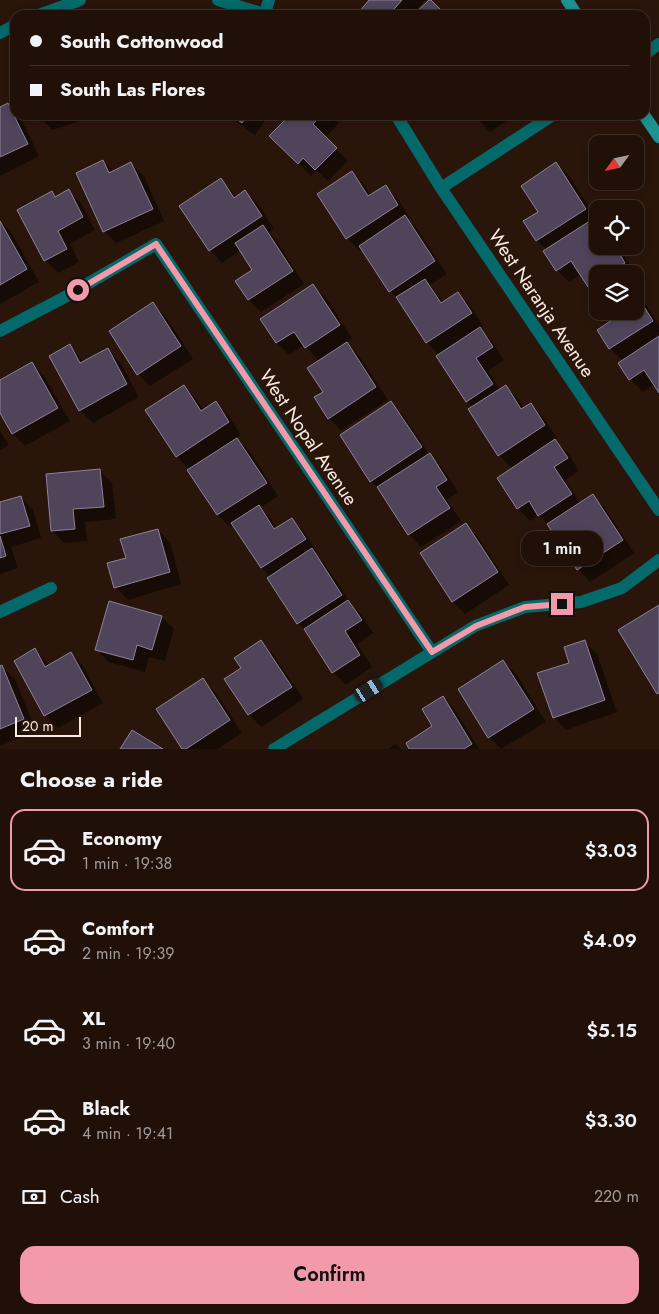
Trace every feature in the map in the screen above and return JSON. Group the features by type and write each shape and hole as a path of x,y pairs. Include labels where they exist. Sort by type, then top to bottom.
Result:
{"main road":[{"path":"647,120 659,137"}],"street":[{"path":"53,10 80,0"},
{"path":"218,0 252,10"},
{"name":"West Naranja Avenue","path":"399,120 441,188 659,510"},
{"path":"441,188 545,120"},
{"name":"West Nopal Avenue","path":"0,331 63,298 156,244 432,652"},
{"path":"274,749 476,626 525,607 581,602 622,588 659,560"},
{"path":"0,612 51,588"}],"building":[{"path":"369,0 402,0 393,10 361,10"},
{"path":"431,0 441,10 418,10"},
{"path":"8,103 10,107 10,120 16,120 28,144 0,157 0,107"},
{"path":"285,120 317,120 313,124 337,148 315,170 303,158 298,164 269,136"},
{"path":"103,160 109,173 131,162 153,209 103,232 76,173"},
{"path":"556,162 586,209 536,241 523,221 538,212 521,186"},
{"path":"352,171 368,196 386,185 398,205 346,239 317,194"},
{"path":"221,178 234,198 245,190 262,216 209,251 179,206"},
{"path":"69,189 83,217 58,231 67,249 44,261 17,210 52,191 55,197"},
{"path":"405,215 435,261 389,292 359,246"},
{"path":"0,221 27,269 0,285"},
{"path":"589,221 589,255 620,255 625,263 622,265 589,265 588,287 571,261 556,271 543,251"},
{"path":"263,225 293,271 248,300 235,281 252,270 235,243"},
{"path":"425,279 441,303 458,292 472,313 426,343 396,297"},
{"path":"313,284 340,325 305,348 294,332 276,343 260,319"},
{"path":"153,302 181,346 137,375 109,331"},
{"path":"644,306 653,321 609,349 597,330 612,320 644,320"},
{"path":"480,327 493,347 476,358 493,384 466,402 436,356"},
{"path":"659,336 659,393 644,370 629,380 618,363"},
{"path":"347,342 376,387 328,419 314,397 323,392 307,368"},
{"path":"70,344 80,363 108,348 127,384 79,411 49,356"},
{"path":"32,362 58,408 12,434 0,413 0,380"},
{"path":"184,385 201,411 216,401 229,422 176,457 145,410"},
{"path":"506,385 521,409 531,403 545,425 498,456 468,409"},
{"path":"391,401 422,447 370,482 340,435"},
{"path":"237,438 267,483 217,515 187,470"},
{"path":"555,439 568,458 554,467 572,494 538,516 529,501 517,509 497,478"},
{"path":"430,453 447,480 436,487 450,508 408,535 377,487"},
{"path":"100,469 104,507 73,509 75,529 51,531 46,474"},
{"path":"593,494 623,540 577,570 547,524"},
{"path":"21,496 30,526 0,534 0,502"},
{"path":"259,505 274,529 292,518 306,539 261,568 231,523"},
{"path":"466,523 498,572 452,602 420,553"},
{"path":"158,529 170,572 114,588 107,563 126,558 120,539"},
{"path":"0,536 6,556 0,558"},
{"path":"312,548 342,595 297,624 267,578"},
{"path":"348,600 362,620 345,631 360,655 332,673 304,629"},
{"path":"109,601 162,616 152,650 137,645 133,660 95,650"},
{"path":"659,605 659,693 657,694 618,630"},
{"path":"261,640 292,687 248,715 224,679 241,668 234,658"},
{"path":"585,640 605,700 553,718 537,673 569,663 564,647"},
{"path":"35,648 45,667 71,652 92,690 44,716 14,661"},
{"path":"503,660 534,709 488,738 458,689"},
{"path":"2,665 24,719 0,729 0,666"},
{"path":"203,678 230,720 186,749 182,749 156,709"},
{"path":"443,696 472,744 464,749 409,749 406,743 432,726 422,709"},
{"path":"132,730 163,749 120,749"}],"route":[{"path":"78,290 156,244 432,652 476,626 525,607 562,604"}]}
